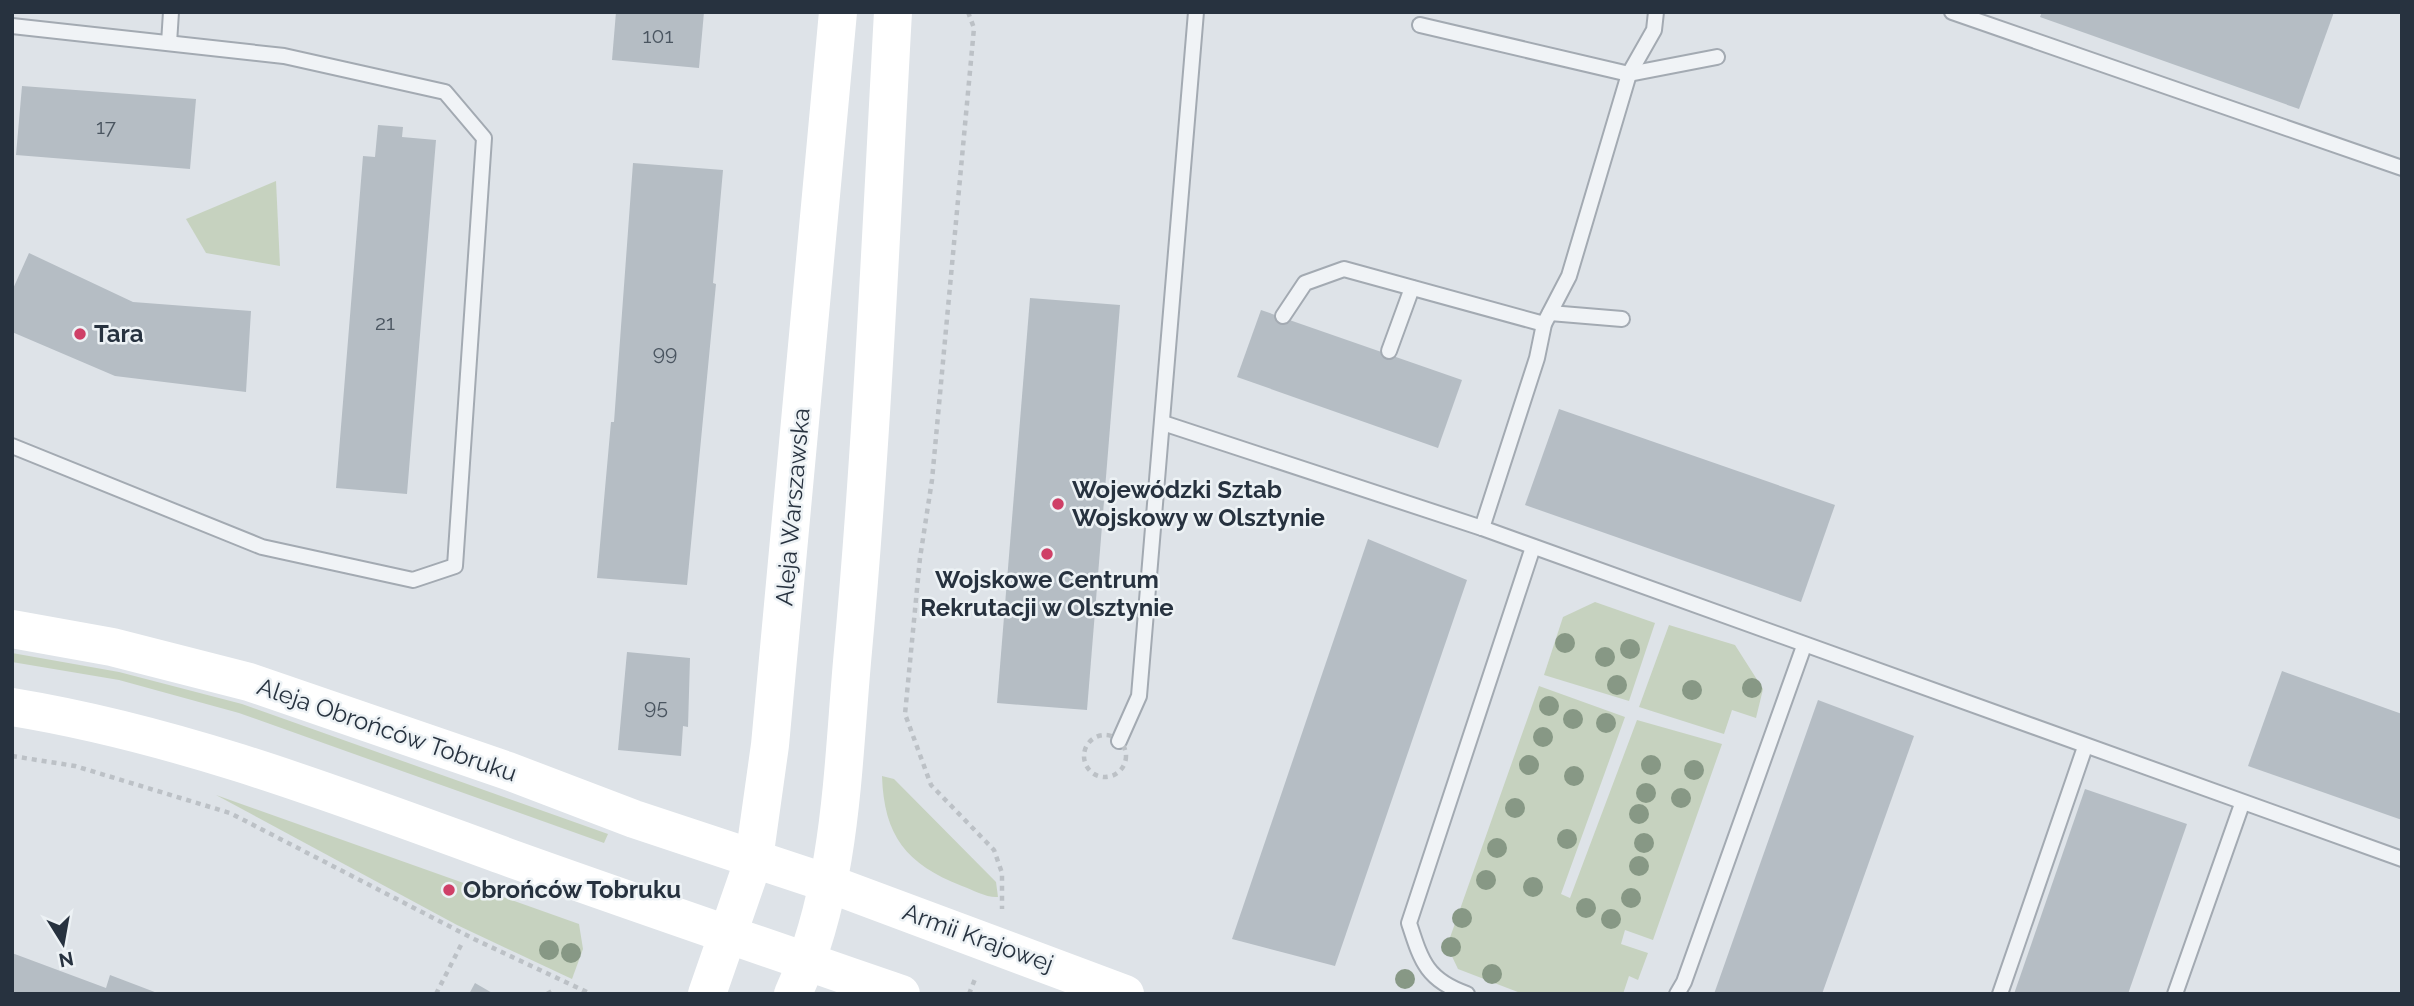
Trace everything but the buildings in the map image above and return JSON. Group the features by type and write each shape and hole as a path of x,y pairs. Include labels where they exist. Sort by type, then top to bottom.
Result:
{"main road":[{"name":"Aleja Warszawska","path":"707,994 730,935 754,859 774,715 838,12"},
{"path":"800,978 830,884 856,613 893,12"},
{"name":"Aleja Obrońców Tobruku","path":"12,629 112,647 249,682 830,884"},
{"path":"12,707 70,716 163,739 306,784 730,935 800,978 901,994"},
{"name":"Armii Krajowej","path":"830,884 1125,994"}],"lane":[{"path":"169,43 171,12"},
{"path":"1119,741 1139,696 1196,12"},
{"path":"1482,528 1537,358 1547,318 1569,276 1629,74 1654,30 1656,12"},
{"path":"1952,12 2402,168"},
{"path":"1420,25 1629,74 1717,57"},
{"path":"12,26 284,56 444,92 484,138 455,566 413,580 261,547 12,446"},
{"path":"1283,316 1305,283 1344,269 1412,288 1547,318 1622,319"},
{"path":"1389,351 1412,288"},
{"path":"1163,423 1482,528 2242,804 2402,859"},
{"path":"1467,994 1451,988 1423,965 1409,923 1533,547"},
{"path":"1677,994 1804,646"},
{"path":"2000,994 2085,747"},
{"path":"2175,994 2242,804"}],"path":[{"path":"968,12 974,28 932,480 920,558 905,714 931,785 994,850 1002,873 1004,903"},
{"path":"12,756 75,766 230,813 474,939 591,994"},
{"path":"436,994 461,945"},
{"path":"969,994 975,978"},
{"path":"547,994 554,990"}],"green space":[{"path":"276,181 280,266 206,253 186,219"},
{"path":"1595,602 1655,623 1629,701 1544,675 1563,617"},
{"path":"1669,625 1735,645 1763,689 1756,718 1732,710 1724,734 1639,707"},
{"path":"12,653 119,672 242,704 608,834 604,843 239,713 119,680 12,662"},
{"path":"1539,686 1625,717 1561,894 1570,898 1637,720 1722,744 1653,940 1625,930 1621,944 1648,953 1638,980 1629,976 1623,994 1523,994 1458,969 1447,946"},
{"path":"882,776 894,779 996,882 998,897 980,893 943,877 913,857 893,831 887,815"},
{"path":"216,795 579,924 583,949 572,979 457,925"}],"place":[{"name":"Tara","path":"80,334"},
{"name":"Wojewódzki Sztab Wojskowy w Olsztynie","path":"1058,504"},
{"name":"Wojskowe Centrum Rekrutacji w Olsztynie","path":"1047,554"},
{"name":"Obrońców Tobruku","path":"449,890"}]}
